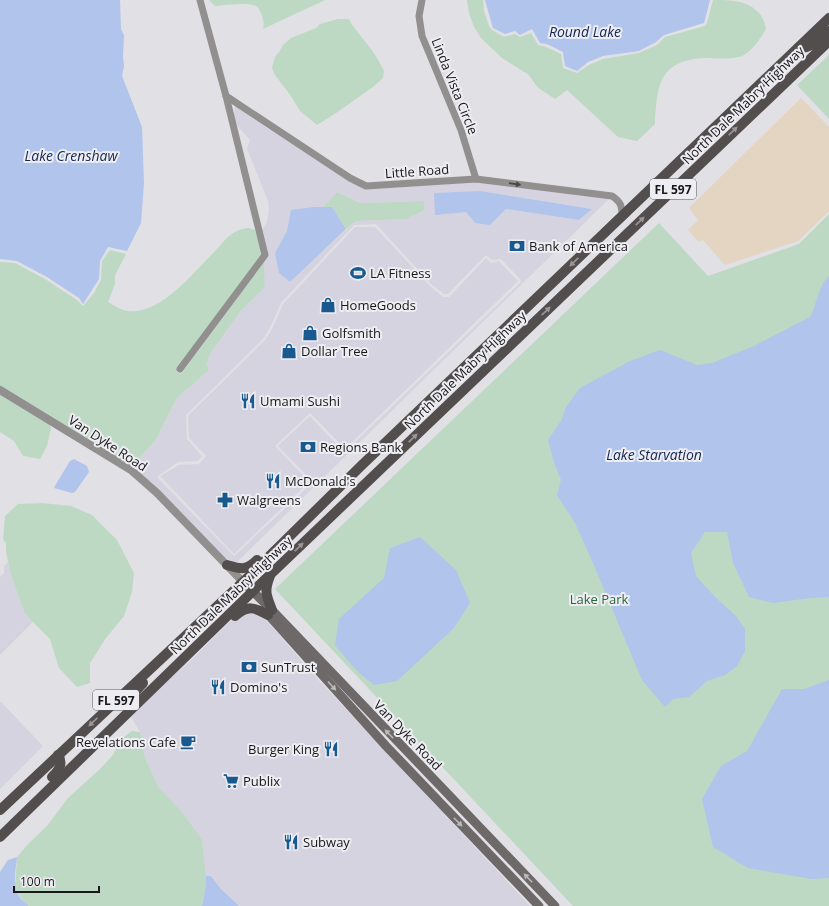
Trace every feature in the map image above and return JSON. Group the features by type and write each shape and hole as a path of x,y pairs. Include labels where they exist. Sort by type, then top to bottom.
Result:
{"main road":[{"name":"North Dale Mabry Highway","path":"0,810 243,582 357,470 829,18"},
{"path":"798,48 806,48 814,44 829,31"},
{"name":"North Dale Mabry Highway","path":"0,837 152,688 829,41"},
{"path":"227,565 243,569 253,564 475,351 491,342 518,338"},
{"path":"430,422 437,408 490,358 496,345 491,342"},
{"path":"152,688 185,664 244,609 257,608 270,612 266,591 271,574"},
{"name":"Van Dyke Road","path":"243,582 386,746 539,906"},
{"name":"Van Dyke Road","path":"270,612 555,906"},
{"path":"131,709 130,697 178,648 183,637"},
{"path":"386,746 392,746 395,748 449,802 484,832"},
{"path":"0,830 58,771 61,761 58,755"}],"street":[{"path":"180,370 265,255 226,96 200,0"},
{"name":"Linda Vista Circle","path":"422,0 420,16 422,36 460,128 476,179"},
{"name":"Little Road","path":"226,96 366,186 476,179 612,196 619,200 622,207 622,216"},
{"name":"Van Dyke Road","path":"0,390 131,470 157,493 243,582"}],"shaded area":[{"path":"801,98 829,127 829,211 798,241 725,265 703,240 699,242 688,230 698,220 689,208"},
{"path":"235,106 265,127 364,189 477,182 609,199 235,564 229,563 132,467 157,438 177,398 209,370 207,364 210,354 240,312 265,287 262,230 267,222 269,209 268,201 247,149 250,140 239,128 234,117","holes":["480,191 592,209 579,220 506,209 475,223 466,212","337,192 360,203 423,201 421,213 412,214 408,219 356,221 290,282 275,253 287,231 314,207 324,207","376,224 431,284 444,294 448,294 485,256 492,260 501,259 520,279 521,282 346,451 343,451 310,416 278,446 311,480 312,483 234,556 158,478 158,476 178,462 198,461 202,456 187,439 186,415 263,339 270,328 281,303 354,225"]},
{"path":"355,227 375,227 430,286 443,297 449,297 486,258 491,263 499,261 518,281 345,449 310,413 275,446 309,482 234,554 160,476 179,465 199,464 206,456 189,438 188,416 265,340 272,329 283,304"},
{"path":"8,562 25,614 33,622 0,655 0,577 4,573 4,566"},
{"path":"248,611 262,615 312,673 530,906 239,906 221,889 211,876 206,876 202,839 181,811 159,788 145,758 140,732 129,714 187,664 236,616"},
{"path":"0,701 43,746 0,789"}],"green space":[{"path":"209,0 325,0 263,29 263,18 256,6 242,4 215,6"},
{"path":"467,0 483,0 484,11 489,26 492,30 504,37 515,34 520,37 531,33 538,45 561,54 563,68 577,73 589,65 603,59 639,53 657,45 665,37 705,26 713,0 745,3 760,14 766,29 754,46 744,55 719,59 694,59 681,62 672,68 665,75 660,84 655,124 637,141 618,137 567,90 555,99 537,87 529,75 502,58 481,38 474,27 469,13"},
{"path":"338,19 349,19 378,60 384,71 383,78 373,87 317,125 300,111 275,75 272,68 275,57 283,45 291,38 316,28 320,24"},
{"path":"829,55 829,119 797,85"},
{"path":"337,192 360,203 424,201 424,210 408,219 356,221 346,229 332,207 324,207"},
{"name":"Lake Park","path":"829,214 829,906 573,906 275,589 659,223 708,276 799,244"},
{"path":"248,228 255,230 262,255 176,371 181,374 264,262 265,287 240,312 210,354 207,364 209,370 177,398 157,438 132,467 0,387 0,262 15,263 45,279 77,300 83,306 94,293 101,280 102,261 110,250 126,254 115,275 115,284 108,302 126,311 140,310 153,306 165,299 188,280 230,235 242,229"},
{"path":"0,394 50,425 51,428 47,446 40,459 23,456 14,441 0,432"},
{"path":"42,503 71,506 92,515 117,540 134,573 132,592 124,616 106,638 90,663 90,683 77,687 59,668 50,639 25,614 11,575 6,552 6,543 3,539 5,516 18,504"},
{"path":"132,731 140,732 145,758 159,788 181,811 202,839 206,876 202,906 29,906 24,902 15,888 17,857 47,826 68,798 113,755 120,740"}],"water":[{"name":"Lake Crenshaw","path":"0,0 120,0 121,29 124,35 124,66 122,76 142,127 144,183 141,223 127,251 108,247 100,261 99,279 83,304 79,298 47,277 17,261 0,259"},
{"name":"Round Lake","path":"485,0 710,0 704,23 664,35 656,42 639,51 603,56 588,62 577,71 565,66 563,52 547,44 540,43 532,29 520,35 515,31 505,34 493,28"},
{"path":"480,191 592,209 579,220 506,209 490,225 475,223 466,212 435,215 434,193"},
{"path":"314,207 332,207 346,229 290,282 279,273 275,253 287,231 291,210"},
{"name":"Lake Starvation","path":"829,276 829,597 773,603 749,597 733,563 727,532 705,532 691,553 696,576 715,597 736,616 745,629 745,651 737,666 725,675 707,681 689,697 673,699 665,707 642,680 575,523 557,495 561,480 548,440 562,419 566,407 580,388 630,361 660,350 697,365 712,363 754,346 810,317 822,285"},
{"path":"74,459 87,466 89,472 75,492 72,493 54,488 70,461"},
{"path":"420,537 456,570 470,603 454,628 397,681 374,685 356,670 335,645 339,619 384,578 390,548"},
{"path":"829,680 829,878 812,879 748,868 713,847 702,799 721,766 747,751 782,689 804,689"},
{"path":"17,857 15,878 16,890 23,901 29,906 0,906 0,872 8,860"},
{"path":"206,876 211,876 221,889 239,906 202,906"}],"place":[{"name":"Bank of America","path":"517,246"},
{"name":"LA Fitness","path":"358,273"},
{"name":"HomeGoods","path":"328,305"},
{"name":"Golfsmith","path":"310,333"},
{"name":"Dollar Tree","path":"289,351"},
{"name":"Umami Sushi","path":"248,401"},
{"name":"Regions Bank","path":"308,447"},
{"name":"McDonald's","path":"273,481"},
{"name":"Walgreens","path":"225,500"},
{"name":"SunTrust","path":"249,667"},
{"name":"Domino's","path":"218,687"},
{"name":"Revelations Cafe","path":"188,742"},
{"name":"Burger King","path":"331,749"},
{"name":"Publix","path":"231,781"},
{"name":"Subway","path":"291,842"}]}
